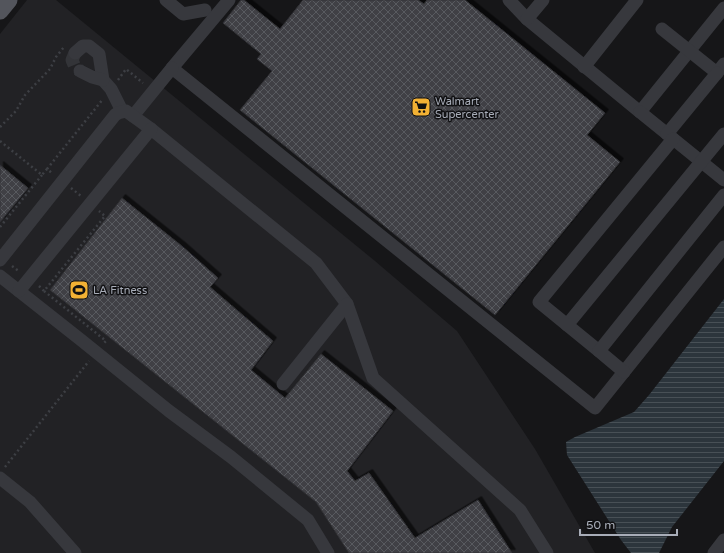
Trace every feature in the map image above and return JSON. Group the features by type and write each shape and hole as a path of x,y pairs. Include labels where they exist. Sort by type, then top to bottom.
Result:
{"main road":[{"path":"0,11 9,0"}],"street":[{"path":"166,0 183,14 210,13"},
{"path":"193,0 210,13"},
{"path":"1,259 115,115 128,114 172,68 210,13 229,0"},
{"path":"509,0 527,19 584,67 724,180"},
{"path":"527,19 543,0"},
{"path":"584,67 637,0"},
{"path":"640,112 724,8"},
{"path":"624,372 539,302 670,137 720,68 690,51 662,29"},
{"path":"71,49 89,46 95,50 99,54 107,84 128,114 151,129 316,263 348,304 373,378 520,510 547,553"},
{"path":"172,68 595,408 724,247"},
{"path":"80,71 107,84"},
{"path":"19,291 151,129"},
{"path":"567,325 724,134"},
{"path":"599,351 724,195"},
{"path":"0,276 169,411 231,457 308,520 328,553"},
{"path":"283,384 348,304"},
{"path":"1,475 30,502 75,553"},
{"path":"714,553 724,540"}],"path":[{"path":"0,127 16,111 25,95 50,69 56,57 71,49"},
{"path":"0,227 47,169 107,84 126,69 144,84 149,78"},
{"path":"0,141 42,175"},
{"path":"44,290 105,216 47,169"},
{"path":"1,259 44,290 106,341 4,467 1,475"}],"shaded area":[{"path":"27,0 56,0 375,261 457,331 535,449 595,553 0,553 0,34"},
{"path":"724,299 724,461 672,527 659,553 631,553 621,540 567,455 566,442 634,412"}],"building":[{"path":"241,0 244,0 280,29 303,0 418,0 424,4 427,0 465,0 605,113 587,135 620,162 495,315 240,110 272,71 257,59 261,54 223,23"},
{"path":"0,165 28,188 0,222"},
{"path":"122,198 183,247 218,278 210,287 273,341 251,370 285,398 321,354 393,411 347,471 355,481 369,473 415,538 478,500 512,553 349,553 316,502 50,290"}],"tunnel":[{"path":"75,53 72,60 75,67 80,71"}],"place":[{"name":"Walmart Supercenter","path":"421,107"},
{"name":"LA Fitness","path":"79,290"}]}
